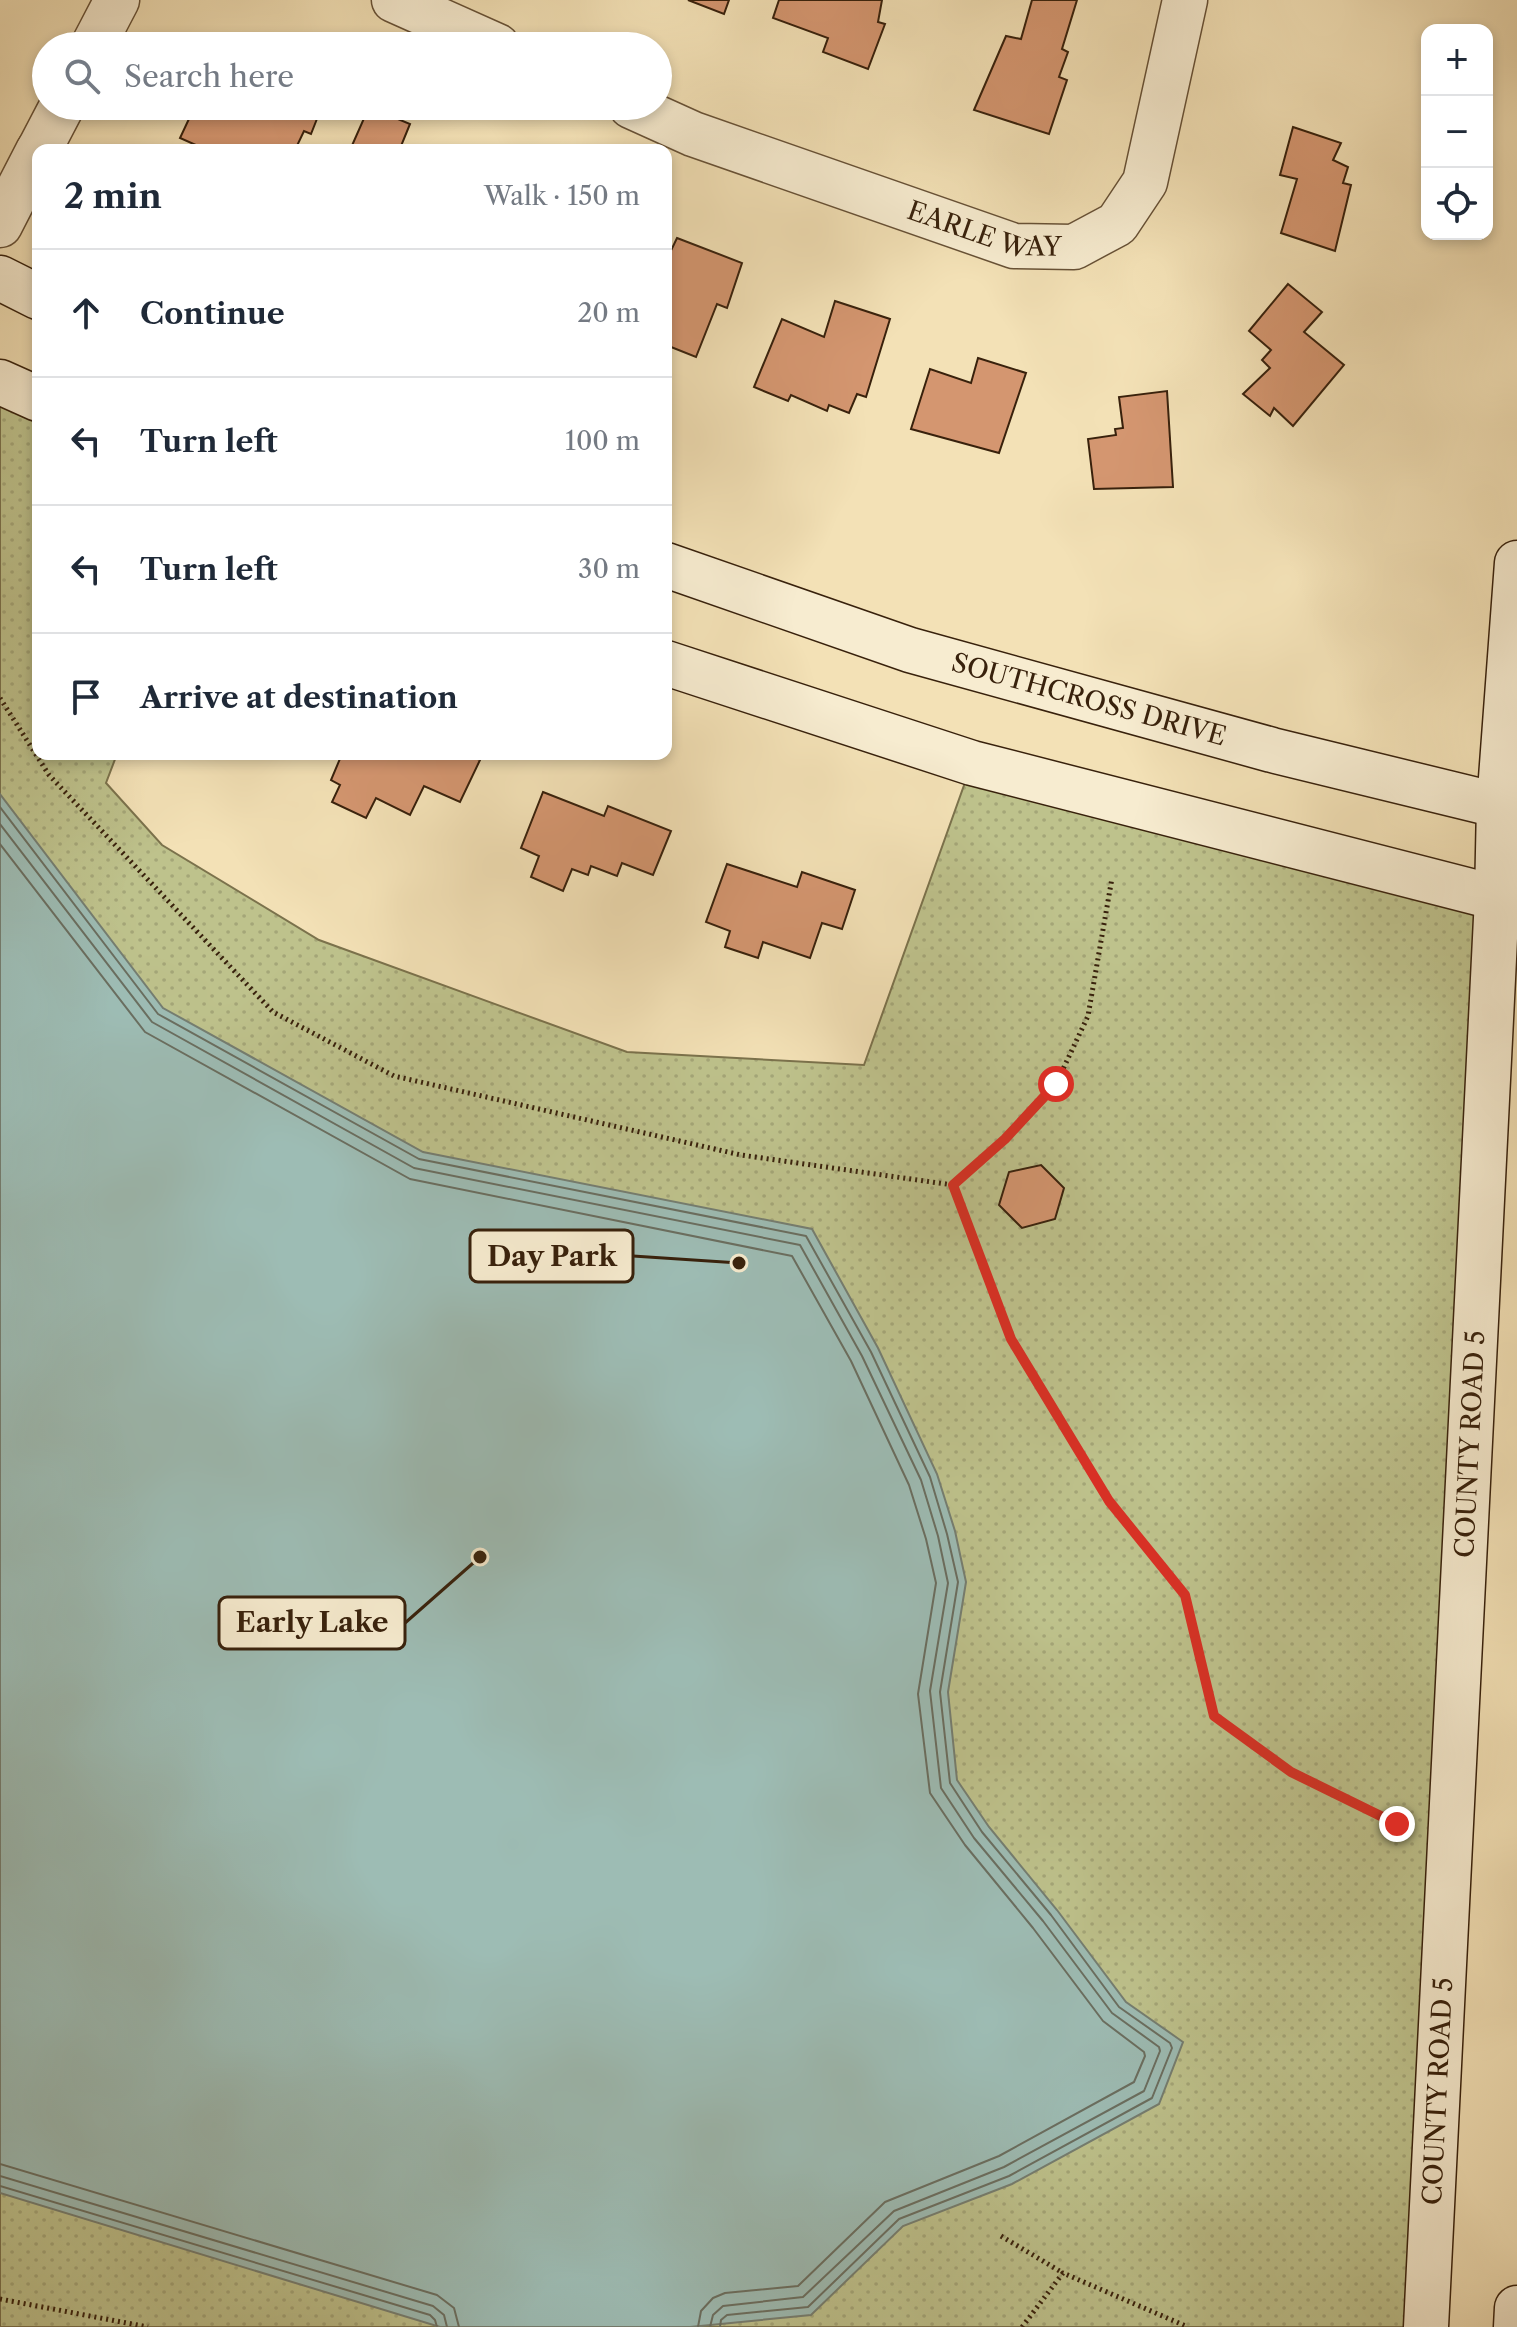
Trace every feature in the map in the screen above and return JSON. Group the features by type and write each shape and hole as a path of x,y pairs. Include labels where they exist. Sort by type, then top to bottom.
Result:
{"street":[{"path":"100,32 117,0"},
{"path":"394,0 466,32"},
{"name":"EARLE WAY","path":"662,120 693,134 1014,246 1074,247 1117,224 1145,182 1185,0"},
{"path":"42,144 55,120"},
{"path":"0,225 32,163"},
{"path":"0,278 32,294"},
{"path":"0,382 32,396"},
{"name":"COUNTY ROAD 5","path":"1426,2327 1507,900 1517,563"},
{"name":"SOUTHCROSS DRIVE","path":"672,567 910,650 1272,750 1508,808"},
{"path":"672,665 972,763 1507,900"},
{"path":"1516,2327 1517,2308"}],"path":[{"path":"0,698 32,748"},
{"path":"39,760 49,775 168,904 273,1012 394,1076 741,1155 953,1185 1005,1139 1056,1084 1088,1016 1112,878"},
{"path":"953,1185 1011,1339 1109,1501 1185,1595 1214,1716 1291,1772 1397,1824"},
{"path":"1001,2236 1063,2273 1188,2327"},
{"path":"1022,2327 1063,2273"},
{"path":"0,2299 148,2327"}],"green space":[{"path":"0,404 32,420 32,760 115,760 106,783 162,845 319,940 627,1052 864,1065 972,763 1497,898 1426,2327 0,2327"}],"water":[{"path":"0,794 163,1008 423,1152 812,1229 878,1348 937,1474 955,1531 966,1582 948,1692 957,1780 989,1827 1126,2002 1183,2042 1159,2104 1012,2184 903,2226 811,2315 690,2327 440,2327 0,2193"}],"building":[{"path":"688,0 729,0 724,14"},
{"path":"779,0 882,0 878,22 885,24 868,69 823,52 828,38 773,18"},
{"path":"1032,0 1077,0 1062,49 1068,52 1059,77 1067,80 1049,134 974,110 1006,36 1021,39"},
{"path":"188,120 316,120 311,134 304,131 298,144 194,144 180,138"},
{"path":"363,120 400,120 410,124 402,144 353,144"},
{"path":"1293,127 1341,143 1333,160 1348,167 1343,183 1351,185 1335,251 1281,233 1297,179 1280,175"},
{"path":"677,238 742,263 727,308 717,304 696,357 672,347 672,248"},
{"path":"1288,284 1322,312 1304,332 1344,365 1293,426 1274,408 1270,416 1243,394 1270,368 1262,360 1271,350 1249,331"},
{"path":"835,301 890,319 866,397 857,394 849,413 829,405 827,411 791,395 788,401 754,387 782,319 824,337"},
{"path":"978,358 1026,373 999,453 911,429 930,369 971,383"},
{"path":"1167,391 1173,487 1094,489 1088,439 1116,435 1115,429 1123,428 1119,397"},
{"path":"339,760 480,760 460,802 424,786 410,815 376,798 366,818 332,802 340,785 331,780"},
{"path":"543,792 604,816 608,806 671,831 653,875 622,863 617,876 591,866 588,875 572,869 563,891 531,877 539,856 521,848"},
{"path":"727,864 797,887 802,872 855,890 842,929 822,923 810,958 763,942 758,958 725,947 730,931 706,922"},
{"path":"1041,1165 1064,1188 1055,1219 1022,1228 999,1205 1009,1172"}],"place":[{"name":"Day Park","path":"739,1263"},
{"name":"Early Lake","path":"480,1557"}],"route":[{"path":"1056,1084 1005,1139 953,1185 1011,1339 1109,1501 1185,1595 1214,1716 1291,1772 1397,1824"}]}
